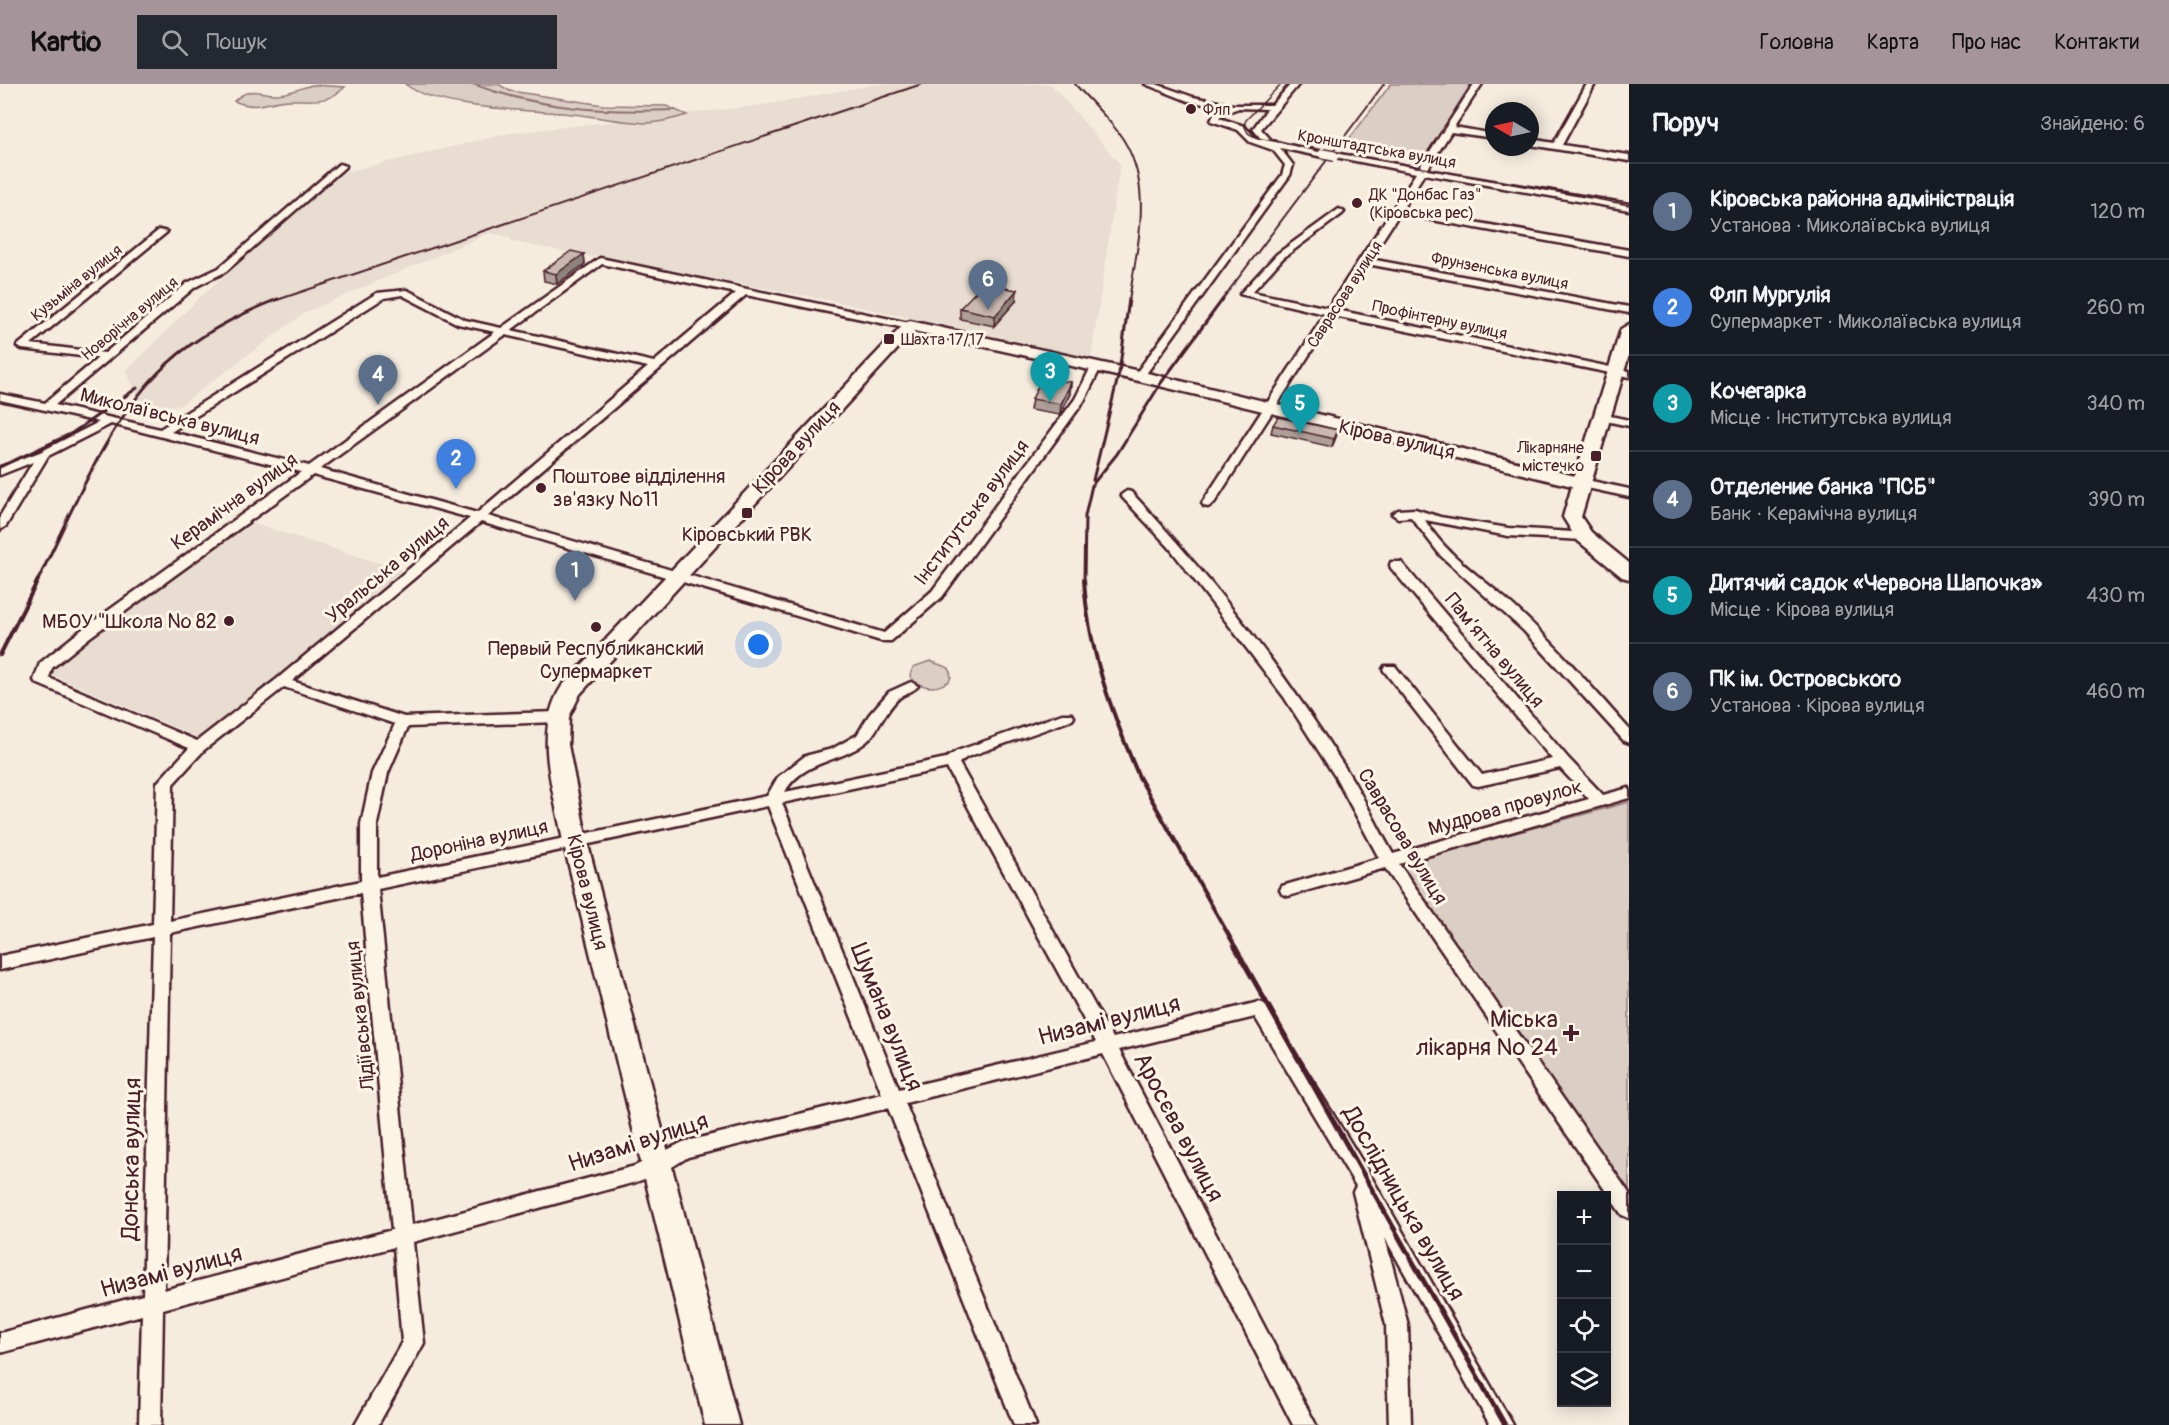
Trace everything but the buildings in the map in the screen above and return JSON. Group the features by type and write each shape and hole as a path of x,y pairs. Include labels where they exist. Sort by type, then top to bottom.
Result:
{"main road":[{"name":"Кірова вулиця","path":"722,1425 575,842 557,746 558,717 570,691 910,326 1139,376 1582,483"},
{"path":"1629,329 1622,373 1601,417 1572,517 1584,536 1621,562 1629,573"}],"street":[{"path":"1151,84 1191,99 1220,106 1273,107 1295,84"},
{"name":"Саврасова вулиця","path":"1208,503 1478,84"},
{"path":"1557,147 1591,84"},
{"path":"1139,376 1286,176 1289,165 1276,148 1253,140 1241,129 1214,119 1219,112 1239,106"},
{"name":"Кронштадтська вулиця","path":"1273,107 1257,129 1264,139 1278,146 1629,207"},
{"path":"1450,129 1485,135"},
{"path":"1539,144 1629,158"},
{"name":"Новорічна вулиця","path":"48,406 191,285 222,270 342,166"},
{"path":"1398,211 1629,253"},
{"name":"Профінтерну вулиця","path":"1340,212 1280,256 1245,294 1622,373"},
{"name":"Кузьміна вулиця","path":"107,356 22,346 162,232"},
{"name":"Керамічна вулиця","path":"199,747 41,680 45,666 85,633 600,261 745,291"},
{"name":"Фрунзенська вулиця","path":"1365,261 1629,310"},
{"path":"745,291 910,326"},
{"name":"Уральська вулиця","path":"160,929 165,783 199,747 282,682 479,517 654,365 745,291"},
{"path":"162,432 381,296 403,292 462,322 654,365"},
{"name":"Інститутська вулиця","path":"676,576 886,638 937,594 1080,399 1096,366"},
{"name":"Миколаївська вулиця","path":"0,396 162,432 479,517 676,576"},
{"path":"1601,417 1629,423"},
{"path":"0,471 44,454 109,421"},
{"path":"0,526 44,454"},
{"path":"1582,483 1629,494"},
{"name":"Саврасова вулиця","path":"1127,495 1173,544 1289,694 1343,777 1389,862 1629,1209"},
{"path":"1398,514 1415,513 1438,520 1508,532 1584,536"},
{"path":"1415,513 1420,522 1451,557 1547,645 1629,738"},
{"name":"Пам’ятна вулиця","path":"1396,565 1563,762 1600,801"},
{"path":"1390,669 1478,781 1563,762"},
{"path":"282,682 403,722 558,717"},
{"path":"773,800 783,781 810,760 837,753 862,738 873,718 894,695 911,686"},
{"name":"Дороніна вулиця","path":"0,963 951,762 962,754 1067,717"},
{"name":"Лідіївська вулиця","path":"366,1425 413,1343 369,885 371,814 380,772 403,722"},
{"name":"Аросєва вулиця","path":"951,762 1107,1046 1305,1425"},
{"name":"Мудрова провулок","path":"1288,890 1629,793"},
{"name":"Шумана вулиця","path":"773,800 1025,1425"},
{"name":"Донська вулиця","path":"150,1425 160,929"},
{"name":"Низамі вулиця","path":"0,1343 657,1166 683,1150 1259,1009"},
{"name":"Дослідницька вулиця","path":"1259,1009 1358,1172 1503,1425"},
{"path":"1358,1172 1397,1325 1400,1425"}],"shaded area":[{"path":"405,84 498,84 510,91 603,105 666,106 687,115 662,122 646,123 485,107 439,99 420,93"},
{"path":"878,84 1051,84 1120,164 1091,358 833,301 513,242 509,237 490,233 306,312 179,406 142,404 126,371 196,301 337,174 510,133 763,105"},
{"path":"1391,84 1471,84 1423,161 1343,147"},
{"path":"312,85 345,87 338,93 318,100 289,100 256,105 234,101 249,92 279,94"},
{"name":"МБОУ \"Школа № 82","path":"249,522 404,571 201,739 46,672"},
{"path":"930,661 949,668 951,677 949,681 939,686 928,687 918,684 910,676 913,667"},
{"name":"Міська лікарня № 24","path":"1629,802 1629,1200 1398,865"}],"waterway":[{"path":"473,84 523,99 572,108 623,111 675,110"}],"tram line":[{"path":"1281,84 1246,120 1244,125 1248,133 1257,138 1629,205"}],"railway":[{"path":"274,301 922,84"},
{"path":"1075,84 1118,132 1130,151 1137,171 1141,214 1129,301"},
{"path":"1221,301 1384,84"},
{"path":"37,582 90,472 105,445 139,395 170,361 199,339 230,321 278,299"},
{"path":"1093,480 1119,373 1129,299"},
{"path":"1084,580 1085,516 1092,485 1117,454 1161,383 1223,299"},
{"path":"0,467 72,433 137,388"},
{"path":"1084,580 1086,606 1096,656 1129,753 1139,777 1236,948"},
{"path":"0,655 37,582"},
{"path":"1235,947 1505,1425"}],"place":[{"name":"Флп","path":"1191,109"},
{"name":"ДК \"Донбас Газ\" (Кіровська рес)","path":"1357,203"},
{"name":"ПК ім. Островського","path":"988,310"},
{"name":"Шахта 17/17","path":"889,339"},
{"name":"Кочегарка","path":"1050,402"},
{"name":"Отделение банка \"ПСБ\"","path":"378,405"},
{"name":"Дитячий садок «Червона Шапочка»","path":"1300,434"},
{"name":"Лікарняне містечко","path":"1596,456"},
{"name":"Поштове відділення зв'язку №11","path":"541,488"},
{"name":"Флп Мургулія","path":"456,489"},
{"name":"Кіровський РВК","path":"747,513"},
{"name":"Кіровська районна адміністрація","path":"575,601"},
{"name":"МБОУ \"Школа № 82","path":"229,621"},
{"name":"Первый Республиканский Супермаркет","path":"596,627"},
{"name":"Міська лікарня № 24","path":"1571,1033"}]}
